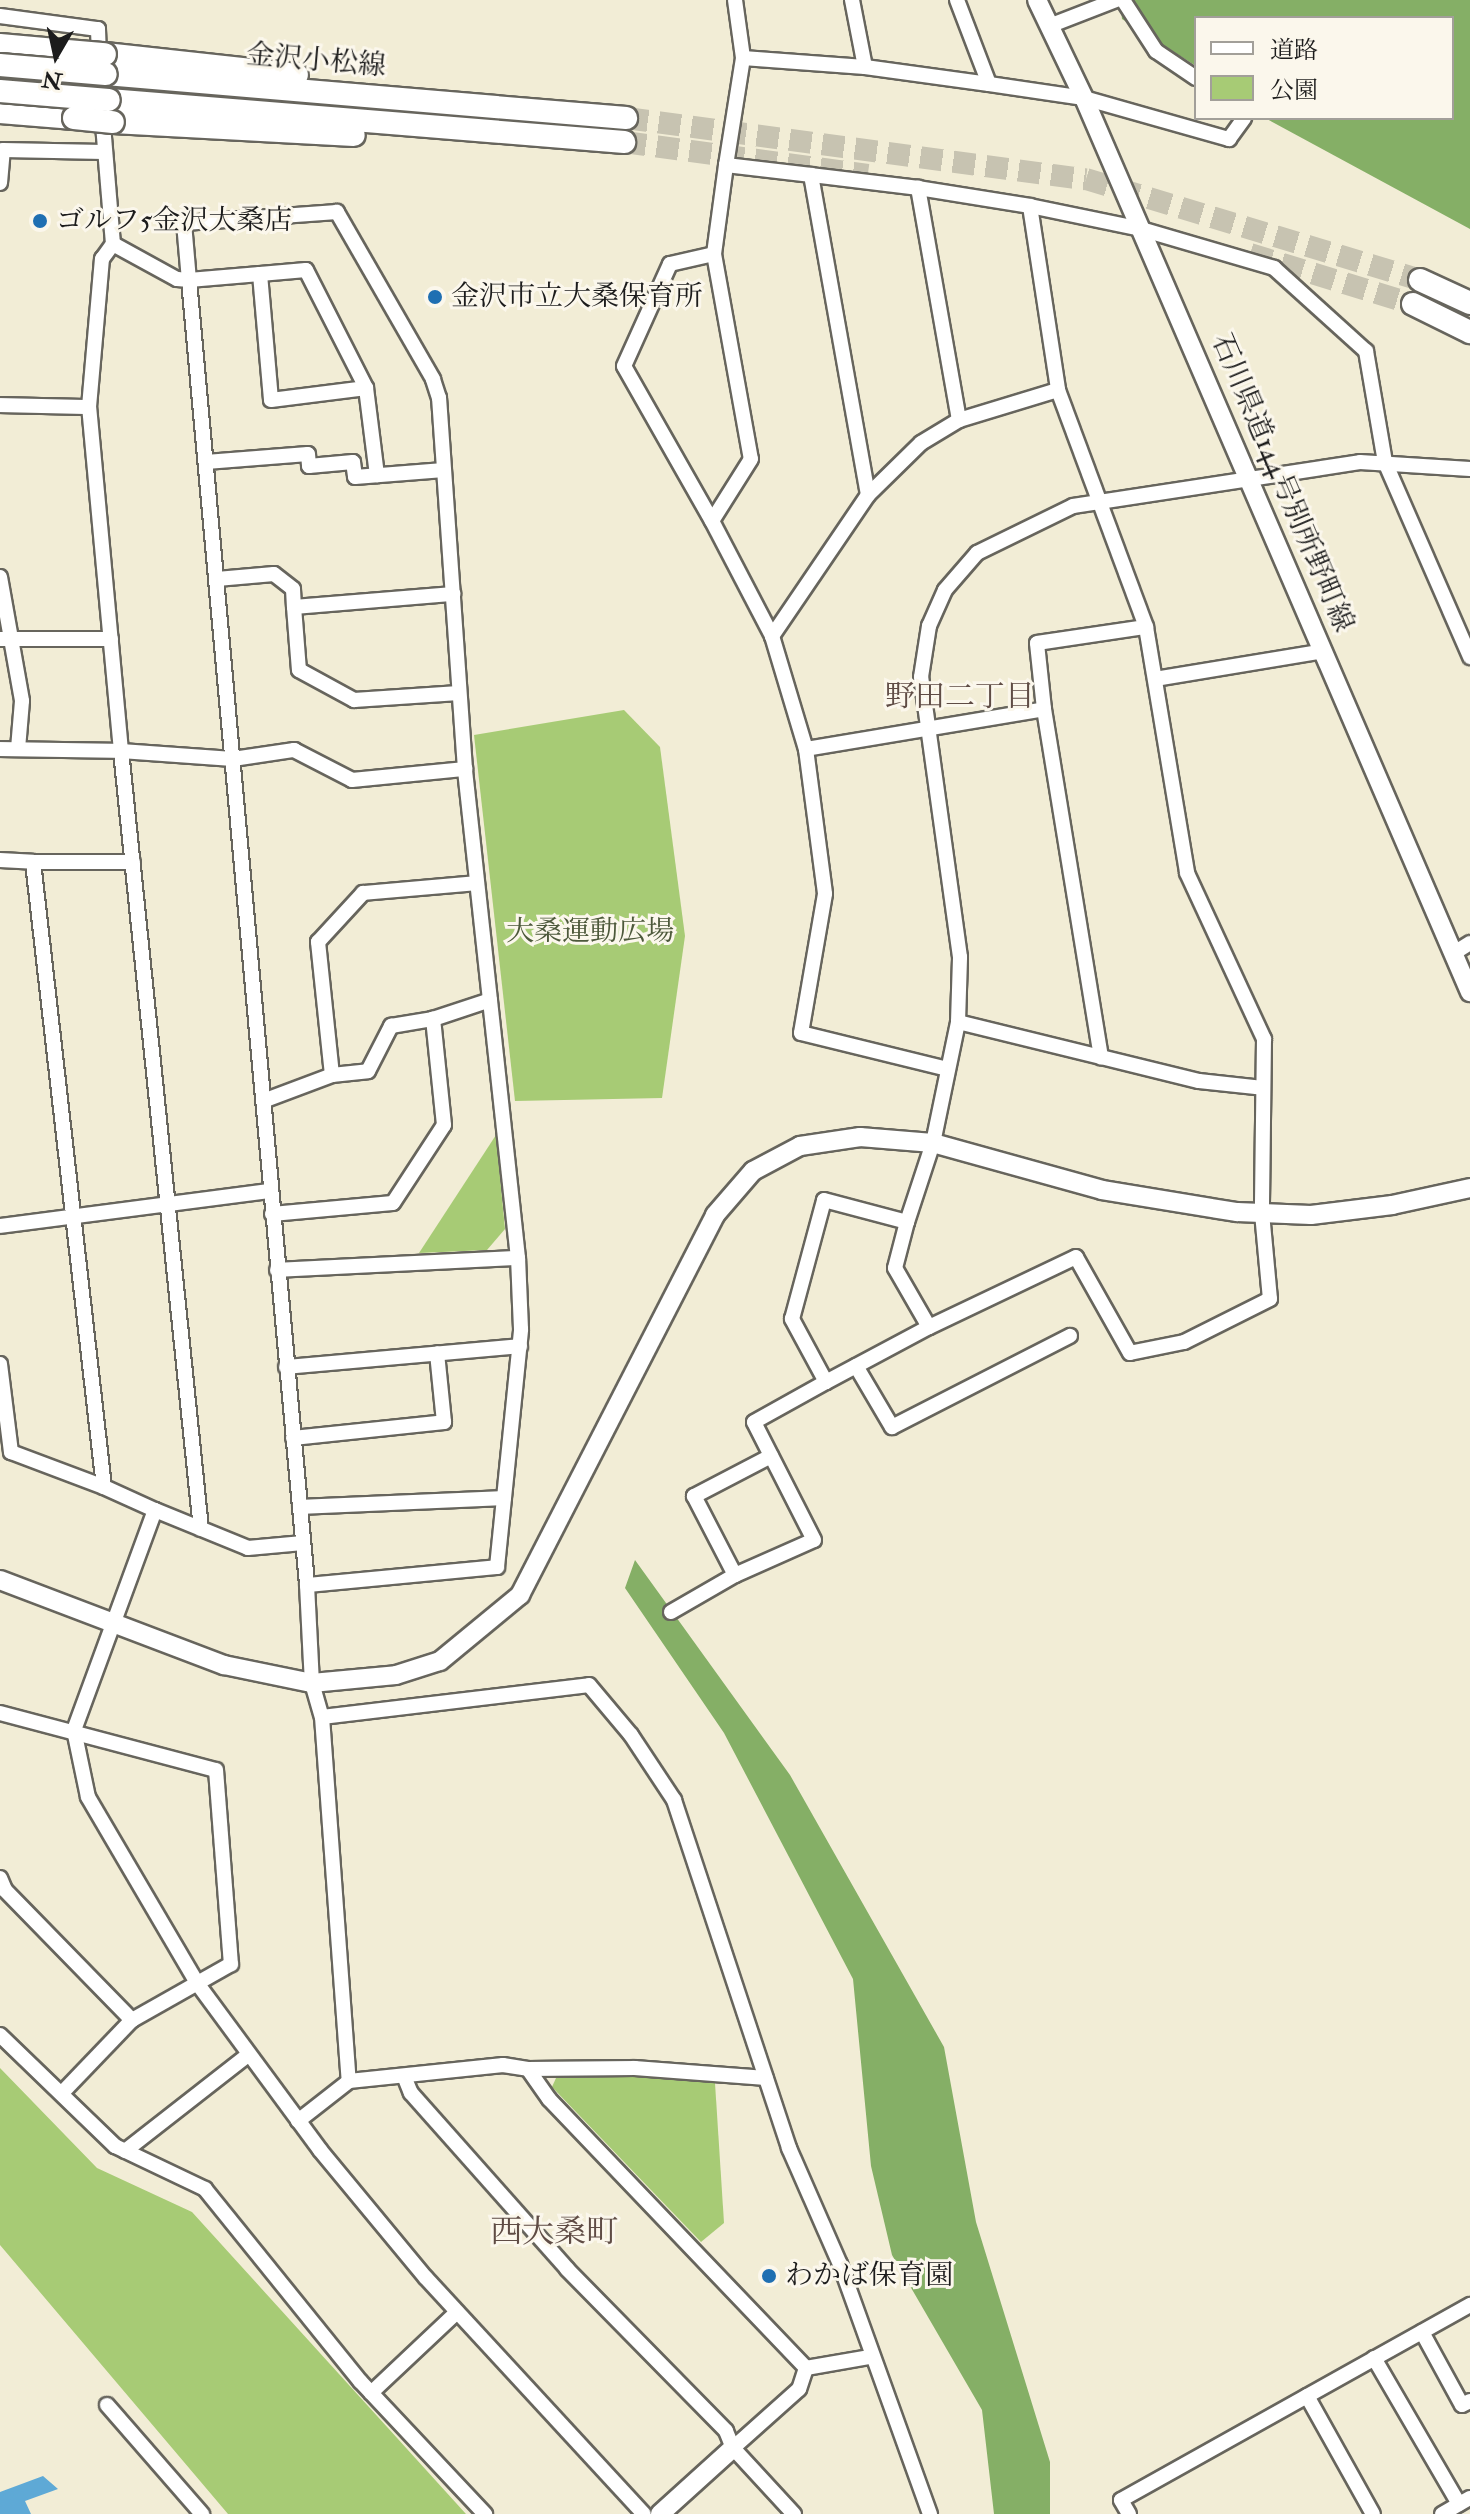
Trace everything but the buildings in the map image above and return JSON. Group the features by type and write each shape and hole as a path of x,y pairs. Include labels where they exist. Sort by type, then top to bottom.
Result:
{"main road":[{"path":"0,45 67,51 106,64"},
{"name":"金沢小松線","path":"0,65 106,64 626,118"},
{"name":"金沢小松線","path":"0,91 111,111 519,133 624,142"},
{"path":"0,112 74,118 111,111"},
{"path":"1420,280 1470,303"},
{"path":"1413,304 1470,332"}],"street":[{"path":"712,521 751,459 714,254 743,58 735,0"},
{"path":"852,0 865,67"},
{"path":"957,0 989,84"},
{"name":"石川県道144号別所野町線","path":"1037,0 1084,98 1324,651 1462,948 1470,992"},
{"path":"1049,26 1116,0"},
{"path":"1123,0 1156,51 1194,77"},
{"path":"0,16 98,29 104,152 113,244 102,259 89,407 201,1529"},
{"path":"743,58 865,67 1084,98 1229,139 1243,120"},
{"path":"0,183 3,150 104,152"},
{"path":"726,165 918,188 1030,206 1141,229 1274,268 1366,351 1385,462 1470,657"},
{"path":"811,175 868,495"},
{"path":"918,188 959,420"},
{"path":"671,1612 735,1575 814,1540 754,1422 929,1327 1076,1257 1130,1353 1184,1342 1270,1299 1262,1213 1264,1039 1187,873 1146,627 1103,502 1058,390 1030,206"},
{"path":"307,1585 497,1567 520,1346 518,1258 465,769 444,470 433,379 337,212 184,223 307,1585 312,1683 322,1717 349,2081"},
{"path":"113,244 177,279 306,270 366,388 377,475"},
{"path":"714,254 670,264 624,366 712,521 772,636 806,749 825,894 801,1033 948,1069"},
{"path":"260,274 271,400 366,388"},
{"path":"772,636 868,495 921,443 959,420 1058,390"},
{"path":"0,405 89,407"},
{"path":"206,462 308,454 309,466 353,462 355,477 444,470"},
{"path":"929,1327 895,1268 933,1143 958,1022 960,957 925,728 921,677 929,626 945,590 977,553 1016,529 1073,506 1249,478 1385,462 1470,469"},
{"path":"217,579 274,574 293,589 299,670 354,700 459,693"},
{"path":"0,577 6,639 22,701 18,749"},
{"path":"294,607 453,594"},
{"path":"1101,1057 1044,709 1037,643 1146,627"},
{"path":"6,639 111,639"},
{"path":"1155,679 1324,651"},
{"path":"806,749 1044,709"},
{"path":"0,749 121,751 233,759 294,750 352,780 465,769"},
{"path":"0,860 133,862"},
{"path":"33,862 104,1487"},
{"path":"332,1075 318,942 363,893 477,883"},
{"path":"263,1101 332,1075 368,1071 391,1026 433,1019 490,1000"},
{"path":"272,1214 393,1203 444,1125 433,1019"},
{"path":"958,1022 1199,1081 1263,1088"},
{"path":"0,1580 224,1665 312,1683 396,1675 440,1661 520,1595 715,1215 753,1171 800,1146 860,1137 933,1143 1102,1190 1262,1213 1311,1215 1392,1205 1470,1188"},
{"path":"0,1226 270,1191"},
{"path":"826,1382 792,1319 824,1200 907,1222"},
{"path":"277,1270 518,1258"},
{"path":"856,1366 892,1427 1070,1336"},
{"path":"286,1367 520,1346"},
{"path":"293,1438 444,1422 437,1353"},
{"path":"0,1364 11,1452 104,1487 248,1548 303,1543"},
{"path":"735,1575 694,1496 771,1456"},
{"path":"300,1507 504,1498"},
{"path":"155,1510 74,1730 88,1797 197,1983 298,2121 457,2312 644,2514"},
{"path":"322,1717 589,1685 657,1769 674,1800 789,2148 840,2264 870,2357 930,2514"},
{"path":"0,1713 74,1730 216,1770 231,1964 132,2020 62,2093"},
{"path":"0,1878 5,1890 132,2020"},
{"path":"0,2035 125,2151 205,2189 371,2393 485,2514"},
{"path":"125,2151 248,2055"},
{"path":"298,2121 349,2081 503,2065 528,2069 635,2068 766,2078"},
{"path":"528,2069 549,2099 806,2368"},
{"path":"404,2076 411,2093 567,2269 726,2431 733,2448 794,2514"},
{"path":"1129,2514 1121,2500 1470,2305"},
{"path":"371,2393 457,2312"},
{"path":"1422,2332 1462,2405 1470,2401"},
{"path":"806,2368 870,2357"},
{"path":"1374,2358 1465,2501 1442,2514"},
{"path":"660,2514 799,2389 806,2368"},
{"path":"1307,2396 1373,2514"},
{"path":"107,2405 202,2514"}],"green space":[{"path":"1120,0 1470,0 1470,229 1269,120 1454,120 1454,16 1194,16 1194,65 1122,19"},
{"name":"大桑運動広場","path":"624,710 660,747 685,936 662,1098 515,1101 474,735"},
{"path":"496,1135 505,1229 487,1250 419,1253"},
{"path":"635,1560 790,1775 944,2047 976,2222 1050,2462 1050,2514 994,2514 982,2410 892,2255 871,2166 853,1979 724,1733 625,1588"},
{"path":"0,2068 97,2168 192,2212 466,2514 228,2514 0,2245"},
{"path":"649,2076 715,2083 724,2223 701,2242 552,2087 556,2078"}],"water":[{"path":"43,2476 58,2489 25,2501 31,2514 0,2514 0,2492"}],"tunnel":[{"path":"626,118 1086,179 1420,280"},
{"path":"624,142 868,175"},
{"path":"1250,254 1413,304"}],"place":[{"name":"ゴルフ5金沢大桑店","path":"40,221"},
{"name":"金沢市立大桑保育所","path":"435,297"},
{"name":"わかば保育園","path":"769,2276"}],"district":[{"name":"野田二丁目","path":"960,697"},
{"name":"西大桑町","path":"554,2232"}]}
